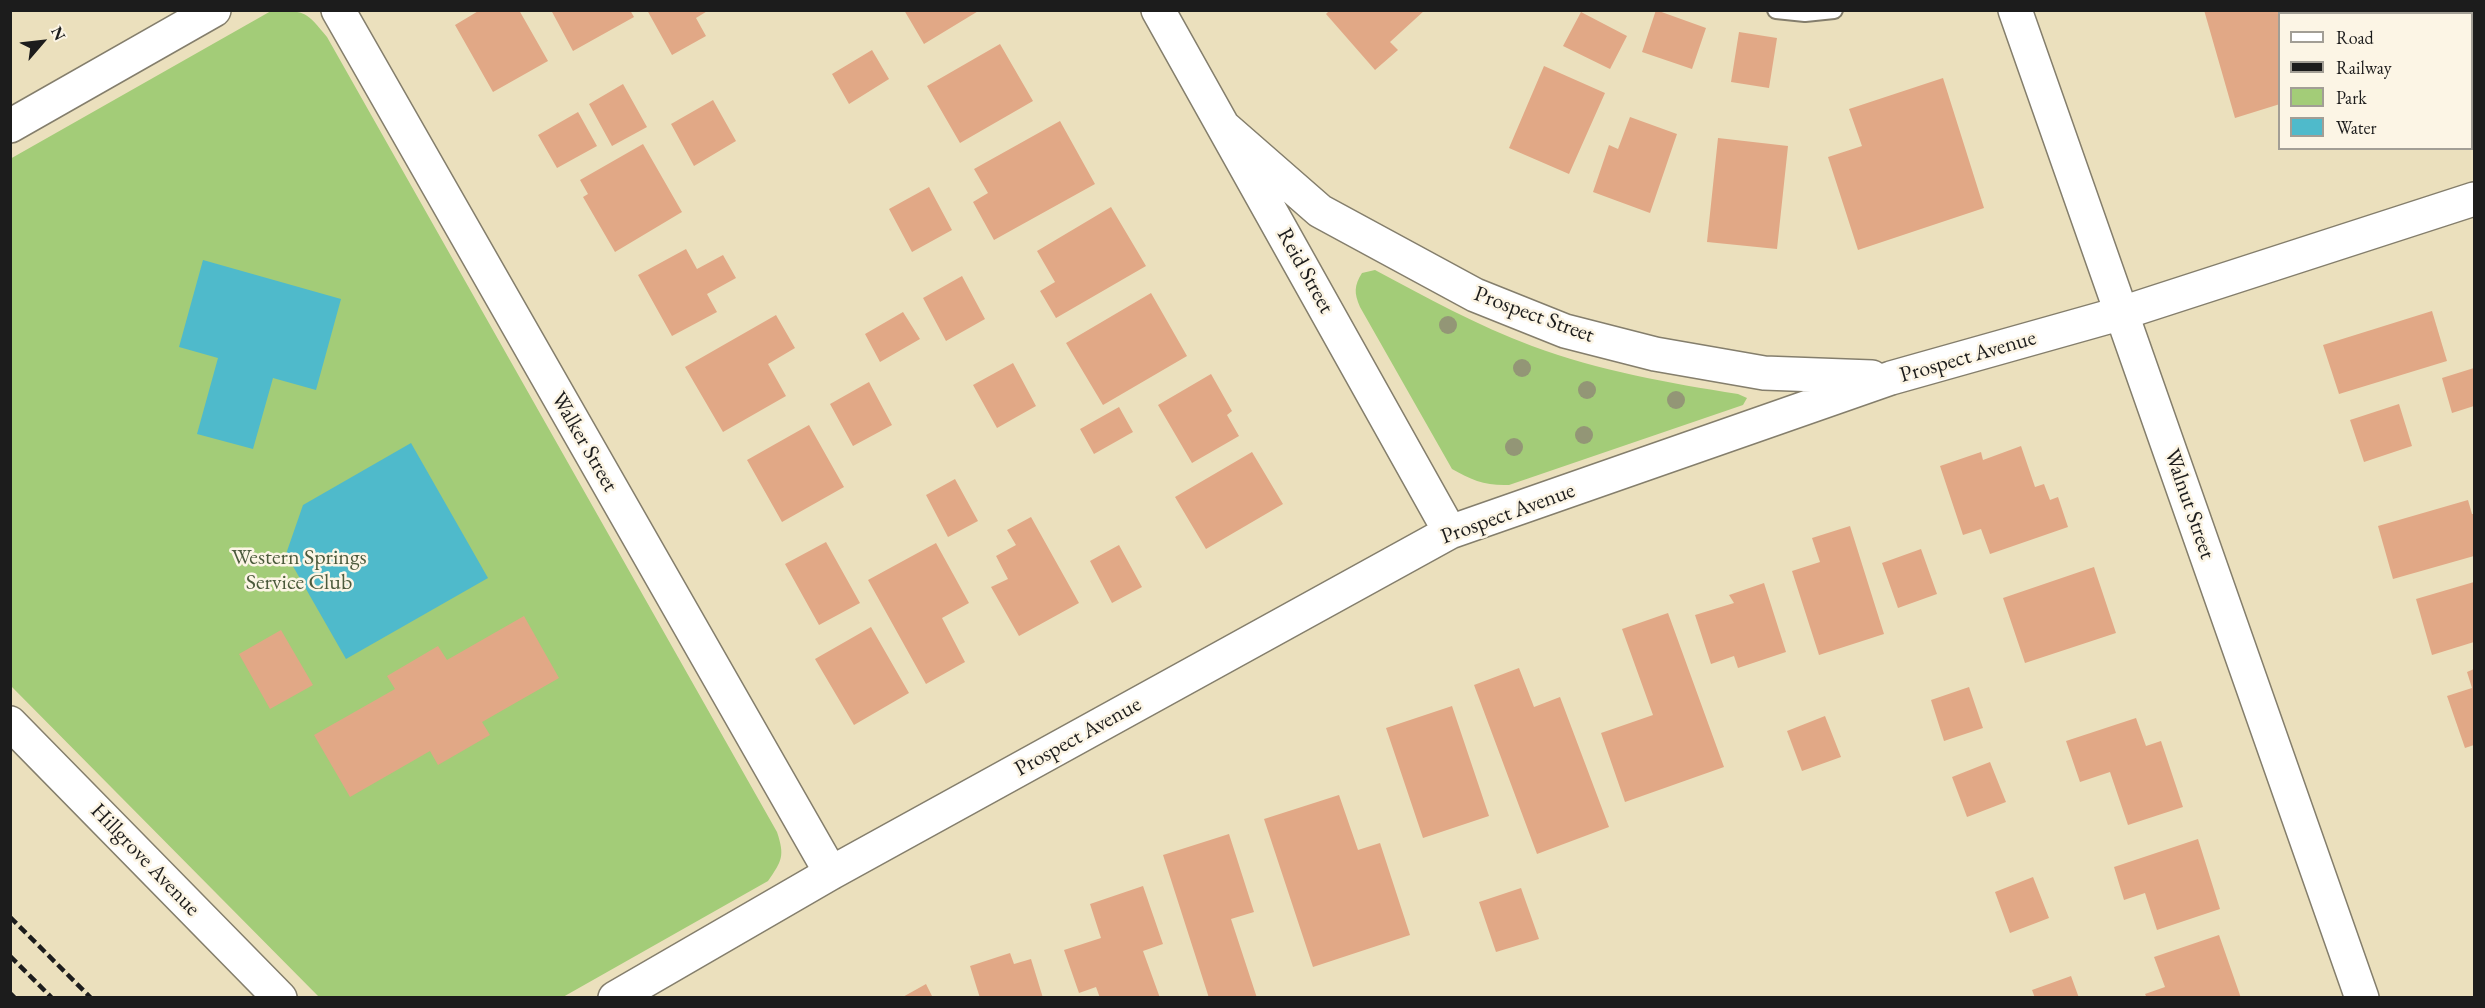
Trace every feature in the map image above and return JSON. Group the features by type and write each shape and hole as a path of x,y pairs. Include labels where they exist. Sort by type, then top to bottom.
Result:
{"street":[{"path":"10,126 214,10"},
{"name":"Walker Street","path":"338,10 831,873"},
{"name":"Reid Street","path":"1158,10 1450,532"},
{"name":"Walnut Street","path":"2015,10 2362,998"},
{"name":"Prospect Street","path":"1225,128 1320,211 1475,295 1565,331 1655,354 1764,373 1892,378"},
{"name":"Prospect Avenue","path":"615,998 831,873 1450,532 1892,378 2122,313 2475,199"},
{"name":"Hillgrove Avenue","path":"10,723 280,998"}],"lane":[{"path":"1776,10 1805,13 1834,10"}],"green space":[{"name":"Western Springs Service Club","path":"271,11 291,11 304,14 327,37 777,832 781,858 768,881 563,997 319,997 11,686 10,159"},
{"path":"1375,270 1472,320 1557,355 1634,375 1738,394 1747,398 1743,405 1509,485 1479,481 1452,469 1360,307 1356,294 1357,282 1362,273"}],"water":[{"path":"203,260 341,299 316,390 273,378 253,449 197,434 218,358 179,347"},
{"path":"411,443 488,578 346,659 286,554 303,505"}],"building":[{"path":"480,10 519,10 548,61 493,92 455,25"},
{"path":"551,10 630,10 634,17 573,51"},
{"path":"647,10 709,10 696,18 706,36 672,55"},
{"path":"904,10 980,10 924,44"},
{"path":"1330,10 1425,10 1390,42 1398,50 1375,70 1326,14"},
{"path":"1656,10 1706,28 1692,69 1642,52"},
{"path":"2204,10 2277,10 2278,105 2235,118"},
{"path":"2337,10 2384,10 2384,12 2338,12"},
{"path":"1581,12 1627,36 1610,69 1563,46"},
{"path":"1739,32 1777,38 1769,88 1731,82"},
{"path":"1000,44 1033,101 960,143 927,86"},
{"path":"872,50 889,79 849,104 832,74"},
{"path":"1544,66 1605,93 1569,174 1509,148"},
{"path":"1943,78 1984,208 1858,250 1828,157 1862,146 1849,109"},
{"path":"623,84 647,127 612,146 589,104"},
{"path":"713,100 736,141 694,166 671,124"},
{"path":"578,112 597,146 557,168 538,135"},
{"path":"1630,117 1677,134 1650,213 1593,192 1609,145 1618,149"},
{"path":"1060,121 1095,184 994,240 973,202 988,193 974,169"},
{"path":"1718,138 1788,146 1777,249 1707,242"},
{"path":"643,144 682,212 615,252 583,197 588,194 580,180"},
{"path":"929,187 952,230 912,252 889,209"},
{"path":"1111,207 1146,266 1056,318 1040,291 1055,282 1037,251"},
{"path":"686,249 697,269 723,255 736,278 707,294 717,312 672,336 638,275"},
{"path":"962,276 985,319 946,341 923,298"},
{"path":"1151,293 1187,356 1103,405 1066,343"},
{"path":"2432,311 2447,361 2339,394 2323,345"},
{"path":"903,312 920,339 880,362 865,334"},
{"path":"776,315 795,348 768,364 786,396 723,432 685,367"},
{"path":"1013,363 1036,406 997,428 973,385"},
{"path":"2474,368 2474,406 2452,413 2442,378"},
{"path":"1211,374 1232,411 1227,415 1239,436 1192,463 1158,405"},
{"path":"869,382 892,425 853,446 830,404"},
{"path":"2399,404 2412,446 2364,462 2350,420"},
{"path":"1119,407 1133,432 1094,454 1080,429"},
{"path":"809,425 844,487 782,522 747,460"},
{"path":"2021,446 2035,487 2044,484 2050,500 2058,497 2068,527 1990,554 1981,529 1963,535 1940,466 1981,452 1983,460"},
{"path":"1252,452 1283,504 1206,549 1175,497"},
{"path":"955,479 978,521 948,537 926,495"},
{"path":"2468,500 2472,514 2474,514 2474,556 2393,579 2378,526"},
{"path":"1031,517 1079,603 1019,636 991,587 1008,579 996,556 1016,545 1007,530"},
{"path":"1850,526 1884,634 1819,655 1792,571 1820,562 1812,538"},
{"path":"826,542 860,603 819,625 785,564"},
{"path":"936,543 969,603 942,618 965,662 926,684 868,580"},
{"path":"1119,545 1142,587 1112,603 1090,561"},
{"path":"1921,549 1937,594 1898,608 1882,563"},
{"path":"2094,567 2116,633 2025,663 2003,598"},
{"path":"2474,582 2474,642 2432,655 2416,599"},
{"path":"1764,583 1786,652 1738,668 1734,656 1711,664 1695,615 1734,603 1729,595"},
{"path":"1668,613 1724,767 1625,802 1601,733 1653,715 1622,629"},
{"path":"524,616 559,678 482,722 490,735 438,765 430,751 350,797 314,735 395,689 387,676 438,646 447,660"},
{"path":"871,627 909,693 854,725 815,659"},
{"path":"281,630 313,685 270,709 239,654"},
{"path":"1519,668 1534,707 1560,697 1609,827 1537,854 1474,685"},
{"path":"2474,669 2474,745 2465,748 2447,696 2472,688 2467,672"},
{"path":"1969,687 1983,728 1944,741 1931,700"},
{"path":"1452,706 1489,816 1423,838 1386,728"},
{"path":"1825,716 1841,757 1802,771 1787,731"},
{"path":"2136,718 2146,746 2161,741 2183,807 2128,825 2110,772 2080,782 2066,741"},
{"path":"1990,762 2006,802 1967,817 1952,777"},
{"path":"1339,795 1358,850 1380,843 1410,935 1313,967 1264,819"},
{"path":"1229,834 1254,912 1231,919 1257,998 1209,998 1163,855"},
{"path":"2198,839 2220,909 2157,930 2145,893 2124,900 2114,867"},
{"path":"2033,877 2049,918 2010,933 1995,892"},
{"path":"1143,886 1163,944 1143,951 1160,998 1100,998 1096,987 1079,993 1064,950 1101,938 1090,904"},
{"path":"1521,888 1539,939 1496,952 1479,902"},
{"path":"2219,935 2241,998 2147,998 2145,994 2165,987 2154,957"},
{"path":"1010,953 1014,964 1031,959 1043,998 980,998 970,966"},
{"path":"2071,976 2079,998 2035,998 2032,990"},
{"path":"926,984 933,998 901,998"}],"railway":[{"path":"10,917 91,998"},
{"path":"10,956 52,998"},
{"path":"10,993 15,998"}]}
